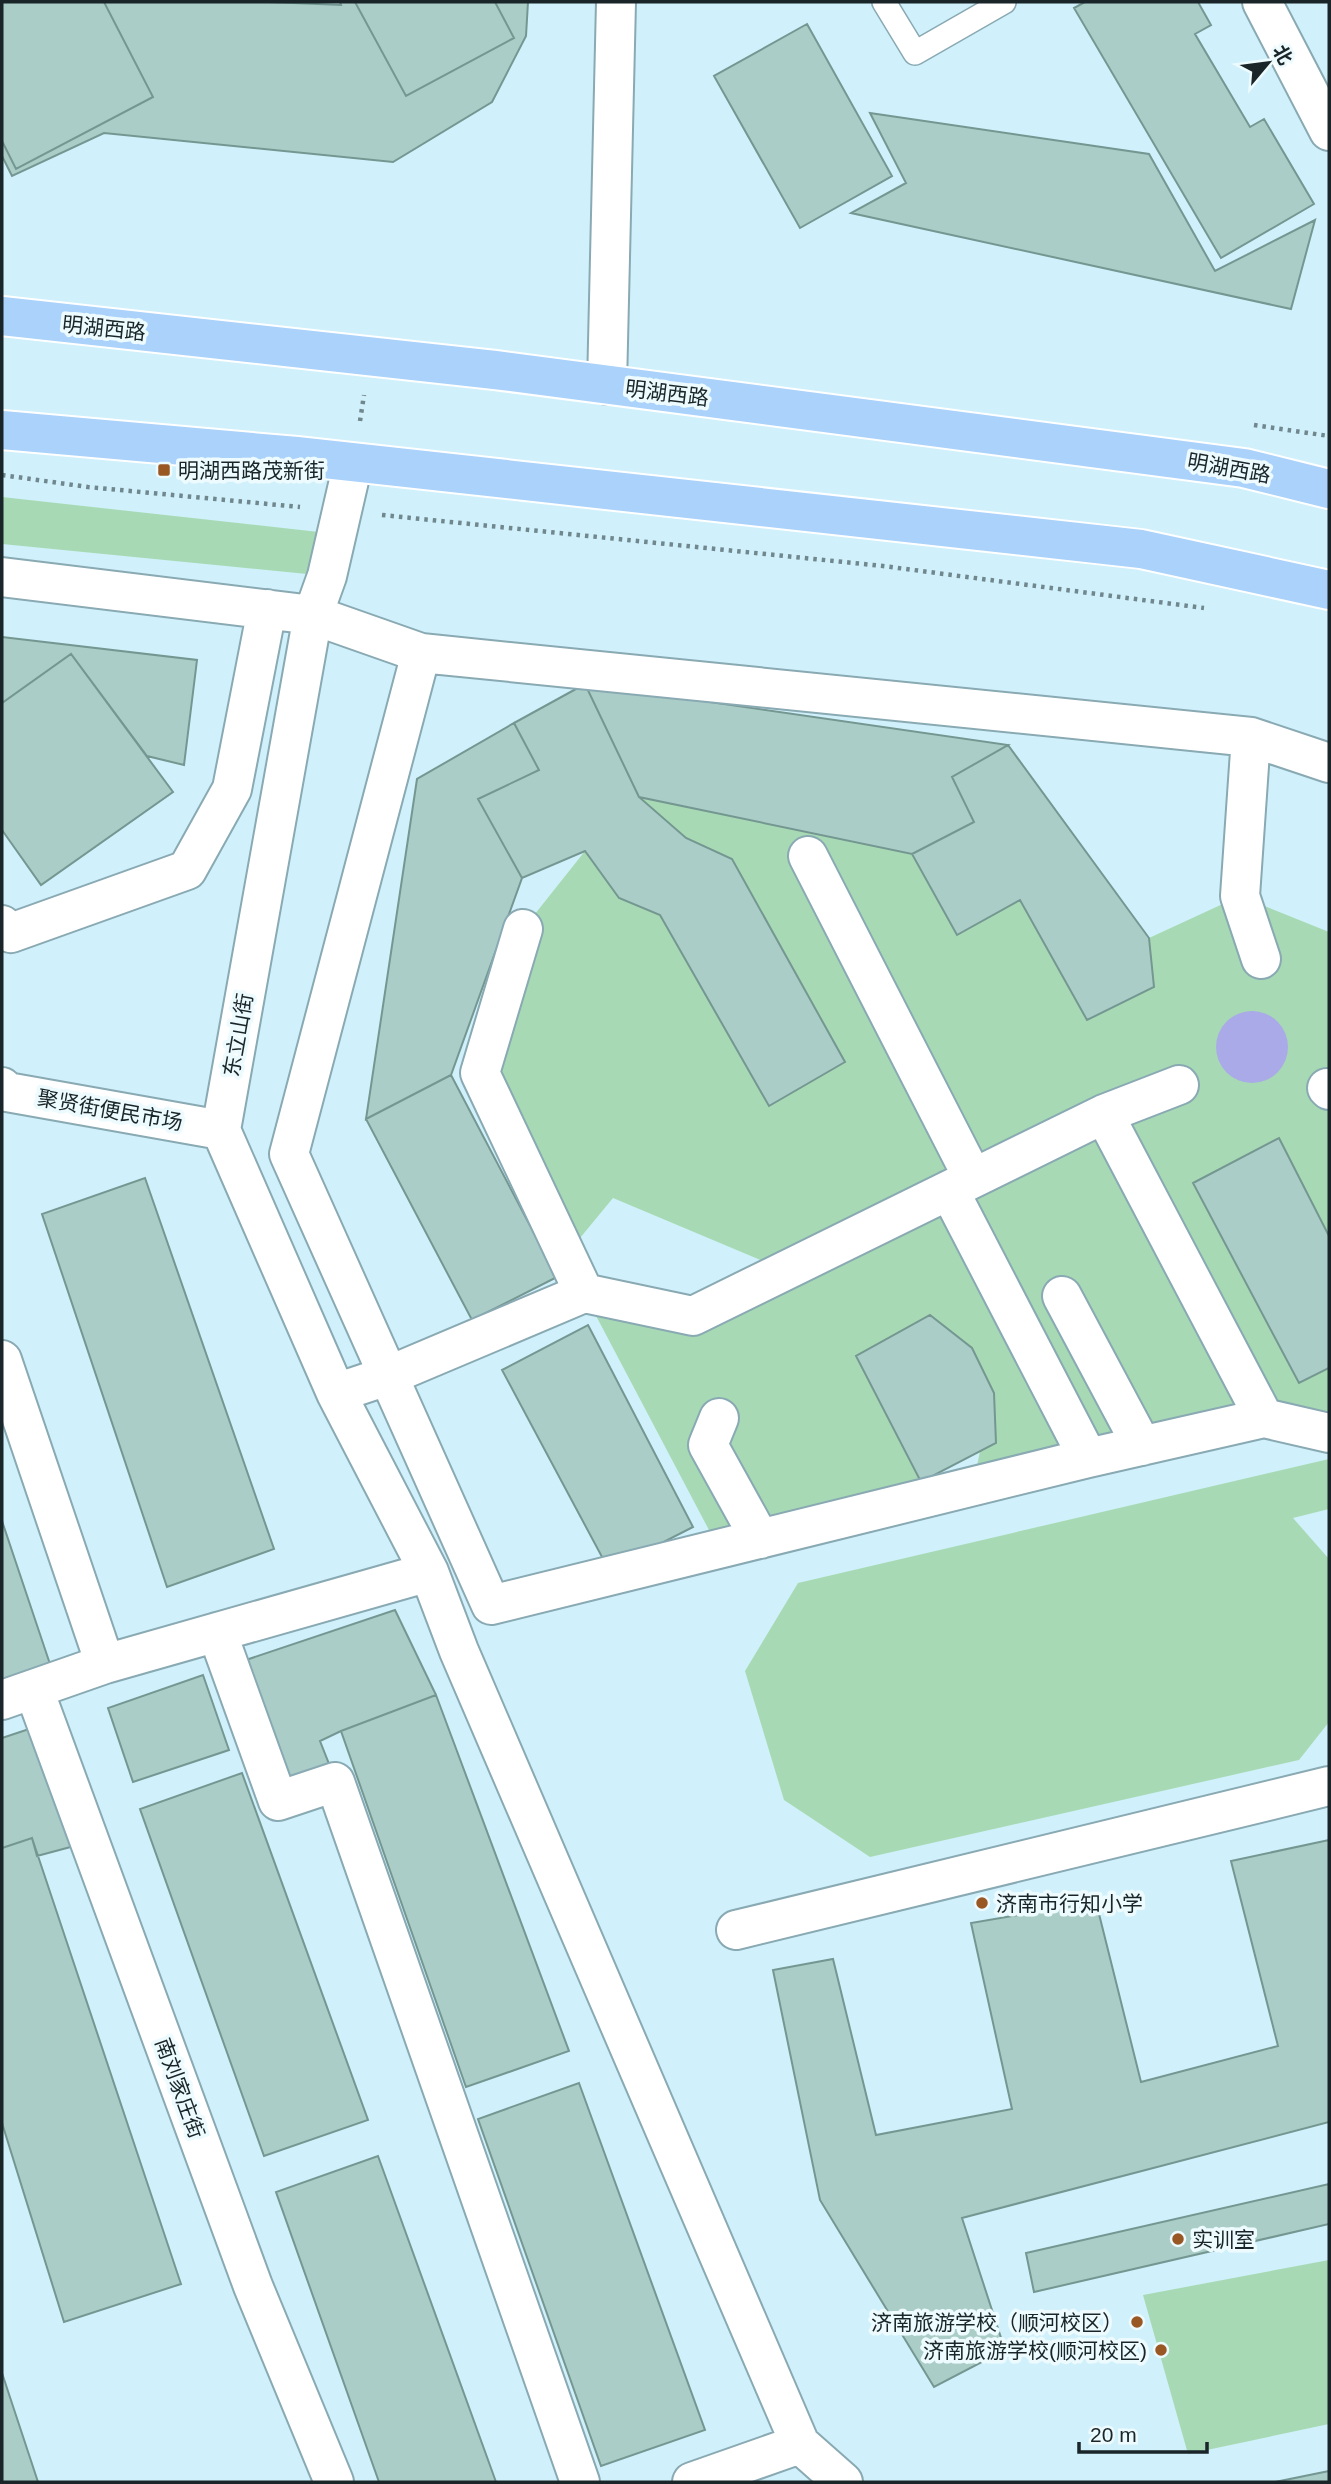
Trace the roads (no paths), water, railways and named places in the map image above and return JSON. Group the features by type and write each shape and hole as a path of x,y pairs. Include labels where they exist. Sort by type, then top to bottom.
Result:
{"main road":[{"name":"明湖西路","path":"2,316 607,385 1244,468 1329,489"},
{"path":"2,430 296,456 1141,549 1329,590"}],"street":[{"path":"607,385 616,2"},
{"path":"1262,2 1329,131"},
{"name":"东立山街","path":"221,1130 313,615 327,576 353,463"},
{"path":"2,577 313,615 421,653 1251,737 1329,763"},
{"path":"2,925 11,933 187,870 232,789 267,609"},
{"path":"421,653 289,1154 491,1605 1088,1458 1264,1418 1329,1433"},
{"path":"1251,737 1240,896 1261,959"},
{"path":"808,856 1088,1458"},
{"path":"523,929 480,1073 583,1293"},
{"path":"335,1394 390,1375 583,1293 693,1316 1104,1114 1179,1086"},
{"name":"聚贤街便民市场","path":"2,1087 7,1092 221,1130"},
{"path":"1104,1114 1264,1418"},
{"path":"221,1130 335,1394 429,1572 459,1651 800,2444 843,2482"},
{"path":"1062,1296 1142,1446"},
{"path":"2,1360 105,1664"},
{"path":"719,1418 708,1445 760,1539"},
{"name":"南刘家庄街","path":"334,2482 253,2286 18,1695 105,1664 429,1572"},
{"path":"217,1632 278,1801 335,1782 580,2482"},
{"path":"736,1930 1329,1786"},
{"path":"692,2482 800,2444"}],"lane":[{"path":"884,2 915,53 1003,2"}],"water":[{"path":"1259,1011 1278,1021 1286,1033 1286,1061 1278,1073 1266,1081 1245,1083 1226,1073 1218,1061 1216,1040 1226,1021 1238,1013"}],"place":[{"name":"明湖西路茂新街","path":"164,470"},
{"name":"济南市行知小学","path":"982,1903"},
{"name":"实训室","path":"1178,2239"},
{"name":"济南旅游学校（顺河校区）","path":"1137,2322"},
{"name":"济南旅游学校(顺河校区)","path":"1161,2350"}]}
